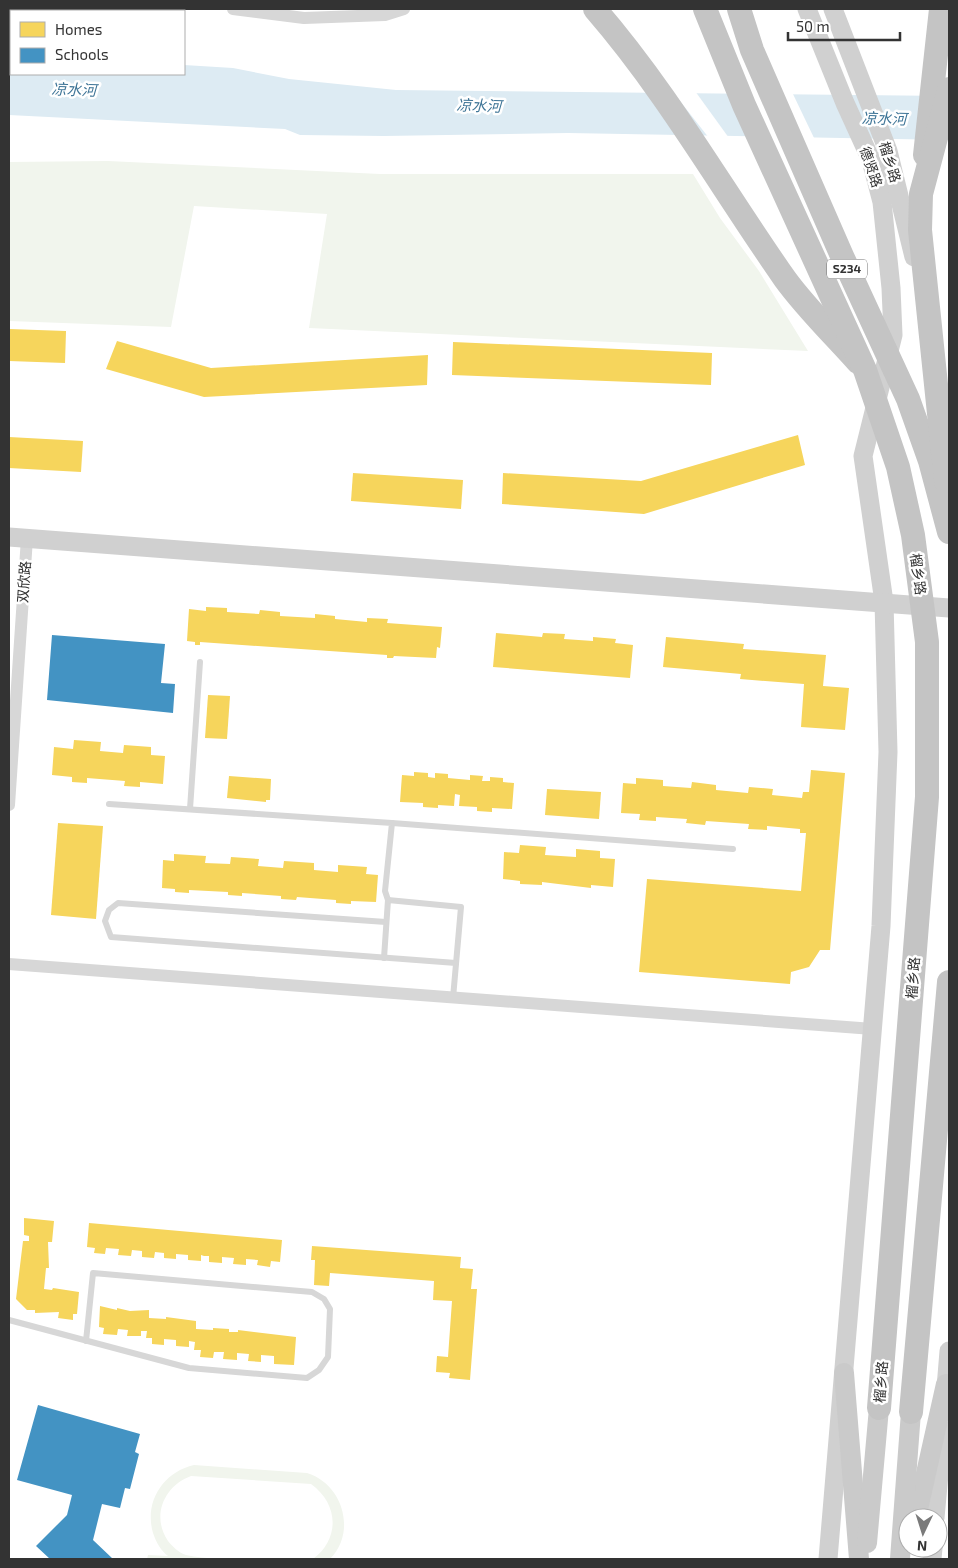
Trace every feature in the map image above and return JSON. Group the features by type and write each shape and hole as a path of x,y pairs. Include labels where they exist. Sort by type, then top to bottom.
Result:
{"highway":[{"path":"595,9 623,41 691,136 786,280 865,370"},
{"name":"榴乡路","path":"705,9 744,105 865,370 902,486 913,535 927,642 926,797 879,1408"},
{"name":"S234","path":"739,9 752,50 842,256 908,399 930,461 949,532"},
{"path":"940,9 921,194 920,230 942,436 949,528"},
{"path":"921,194 949,89"},
{"path":"912,1412 949,982"}],"main road":[{"path":"844,1373 859,1559"},
{"path":"918,1508 946,1384"},
{"name":"榴乡路","path":"866,1559 879,1408"},
{"path":"900,1559 912,1412"}],"street":[{"path":"233,9 304,18 385,15 404,9"},
{"name":"德贤路","path":"807,9 845,103 871,160 882,202 891,288 892,335 862,456 884,602"},
{"name":"榴乡路","path":"833,9 888,151 897,183 918,274 938,393 949,440"},
{"path":"18,537 949,608"},
{"name":"双欣路","path":"9,806 18,537"},
{"path":"828,1559 881,926 888,752 884,602"},
{"path":"9,964 872,1029"},
{"path":"937,1508 949,1351"}],"lane":[{"path":"190,809 200,662"},
{"path":"109,804 392,822 733,849"},
{"path":"384,958 388,900 384,891 392,822"},
{"path":"388,900 461,907 453,998"},
{"path":"386,922 118,903 109,910 105,922 111,937 456,963"},
{"path":"9,1320 86,1342 189,1368 307,1378 319,1370 328,1357 330,1309 324,1299 312,1292 93,1273 86,1342"}],"shaded area":[{"path":"108,161 380,174 693,174 720,218 759,271 808,351 309,328 327,214 194,206 171,327 9,321 9,162"},
{"path":"194,1465 307,1473 319,1479 330,1487 342,1510 343,1536 338,1548 330,1559 313,1559 328,1542 333,1522 327,1501 311,1484 191,1476 174,1487 167,1494 163,1503 161,1522 168,1541 178,1551 194,1557 251,1559 147,1559 148,1555 168,1556 157,1543 151,1521 151,1510 158,1490 173,1474"}],"water":[{"name":"凉水河","path":"9,56 10,75 185,75 185,65 233,68 289,79 396,90 949,96 949,140 568,133 384,136 300,135 285,129 9,115"}],"pier":[{"path":"672,91 695,91 729,138 709,138"},
{"path":"730,91 792,92 815,140 752,139"}],"building: Homes":[{"path":"9,329 66,331 65,363 9,361"},
{"path":"117,341 211,368 428,355 427,385 204,397 106,369"},
{"path":"453,342 712,353 711,385 452,375"},
{"path":"798,435 805,465 644,514 502,504 503,473 641,481"},
{"path":"9,437 83,441 81,472 9,468"},
{"path":"353,473 463,480 461,509 351,501"},
{"path":"206,607 227,608 227,612 259,614 260,610 280,612 280,616 315,618 315,614 335,616 335,619 367,622 367,618 388,619 387,623 442,627 440,648 437,647 436,658 394,656 393,658 387,658 387,655 200,642 200,645 195,645 195,642 187,641 189,609 206,611"},
{"path":"496,633 542,637 543,633 565,634 564,639 593,641 593,637 616,639 615,643 633,645 630,678 493,667"},
{"path":"666,637 744,644 743,649 826,655 823,686 849,688 845,730 801,727 804,684 740,679 741,674 663,667"},
{"path":"208,695 230,696 227,739 205,738"},
{"path":"74,740 101,742 100,751 123,753 124,745 151,747 151,755 165,756 163,784 140,782 140,787 124,786 125,781 87,778 87,783 72,782 72,777 52,775 54,747 73,749"},
{"path":"811,770 845,773 830,950 820,950 809,967 791,972 790,984 639,972 647,879 801,891 806,833 800,833 800,829 767,826 767,830 748,829 749,824 706,821 705,825 686,823 687,819 656,817 656,821 639,820 640,814 621,813 623,783 636,784 636,778 663,780 663,786 691,788 692,782 716,785 716,790 748,793 749,787 773,789 772,795 802,798 803,792 809,792"},
{"path":"414,772 428,773 428,777 435,778 435,773 448,774 448,778 470,780 470,775 483,776 482,781 490,781 490,777 503,778 503,782 514,783 512,809 492,808 492,812 477,811 477,807 459,806 460,795 455,794 454,806 438,805 438,808 423,807 423,803 400,802 402,775 414,776"},
{"path":"229,776 271,779 270,800 266,800 266,802 227,798"},
{"path":"547,789 601,792 599,819 545,815"},
{"path":"58,823 103,826 96,919 51,915"},
{"path":"520,845 546,847 545,855 576,857 576,849 600,851 600,858 615,859 613,887 591,885 591,888 542,882 542,885 520,884 520,881 503,879 504,852 519,853"},
{"path":"174,854 206,856 205,863 230,864 231,857 259,859 258,866 283,868 284,861 314,863 314,870 338,872 338,865 367,867 366,874 378,875 376,902 351,901 351,904 336,903 336,900 297,897 296,900 281,899 281,896 242,893 242,896 228,895 228,892 189,890 189,893 175,892 175,889 162,888 163,860 174,861"},
{"path":"24,1218 54,1221 52,1242 48,1242 49,1268 46,1268 44,1289 52,1290 53,1288 79,1292 77,1314 73,1314 73,1320 58,1318 59,1312 35,1313 35,1310 27,1310 16,1299 23,1241 29,1241 29,1236 24,1235"},
{"path":"89,1223 282,1240 280,1262 271,1261 270,1267 257,1265 258,1260 246,1259 246,1265 233,1264 234,1258 222,1257 222,1263 209,1262 209,1256 201,1255 201,1261 188,1260 188,1255 176,1254 176,1259 164,1258 164,1253 155,1252 154,1258 142,1257 142,1251 132,1250 131,1256 118,1255 119,1249 106,1248 105,1254 94,1253 95,1248 87,1247"},
{"path":"312,1246 461,1257 460,1268 473,1269 471,1289 477,1289 470,1380 449,1378 450,1373 436,1372 437,1356 448,1357 452,1301 433,1300 434,1281 330,1273 329,1286 314,1285 315,1260 311,1260"},
{"path":"100,1306 117,1310 117,1308 130,1311 149,1310 149,1318 166,1319 166,1317 196,1321 196,1329 229,1329 229,1332 238,1332 238,1330 296,1337 294,1365 274,1364 274,1356 261,1355 261,1362 248,1361 249,1354 237,1353 237,1360 223,1359 224,1352 214,1352 213,1358 200,1357 201,1350 194,1350 195,1342 189,1341 189,1347 176,1346 176,1340 164,1339 164,1345 152,1344 152,1338 146,1338 147,1331 141,1331 141,1336 127,1336 128,1330 118,1329 117,1335 103,1334 104,1328 99,1327"}],"building: Schools":[{"path":"52,635 165,644 161,683 175,684 173,713 47,700"},
{"path":"38,1405 140,1434 135,1452 139,1454 130,1489 125,1488 120,1508 102,1504 93,1540 113,1559 50,1559 36,1546 67,1515 72,1495 17,1480"}]}
